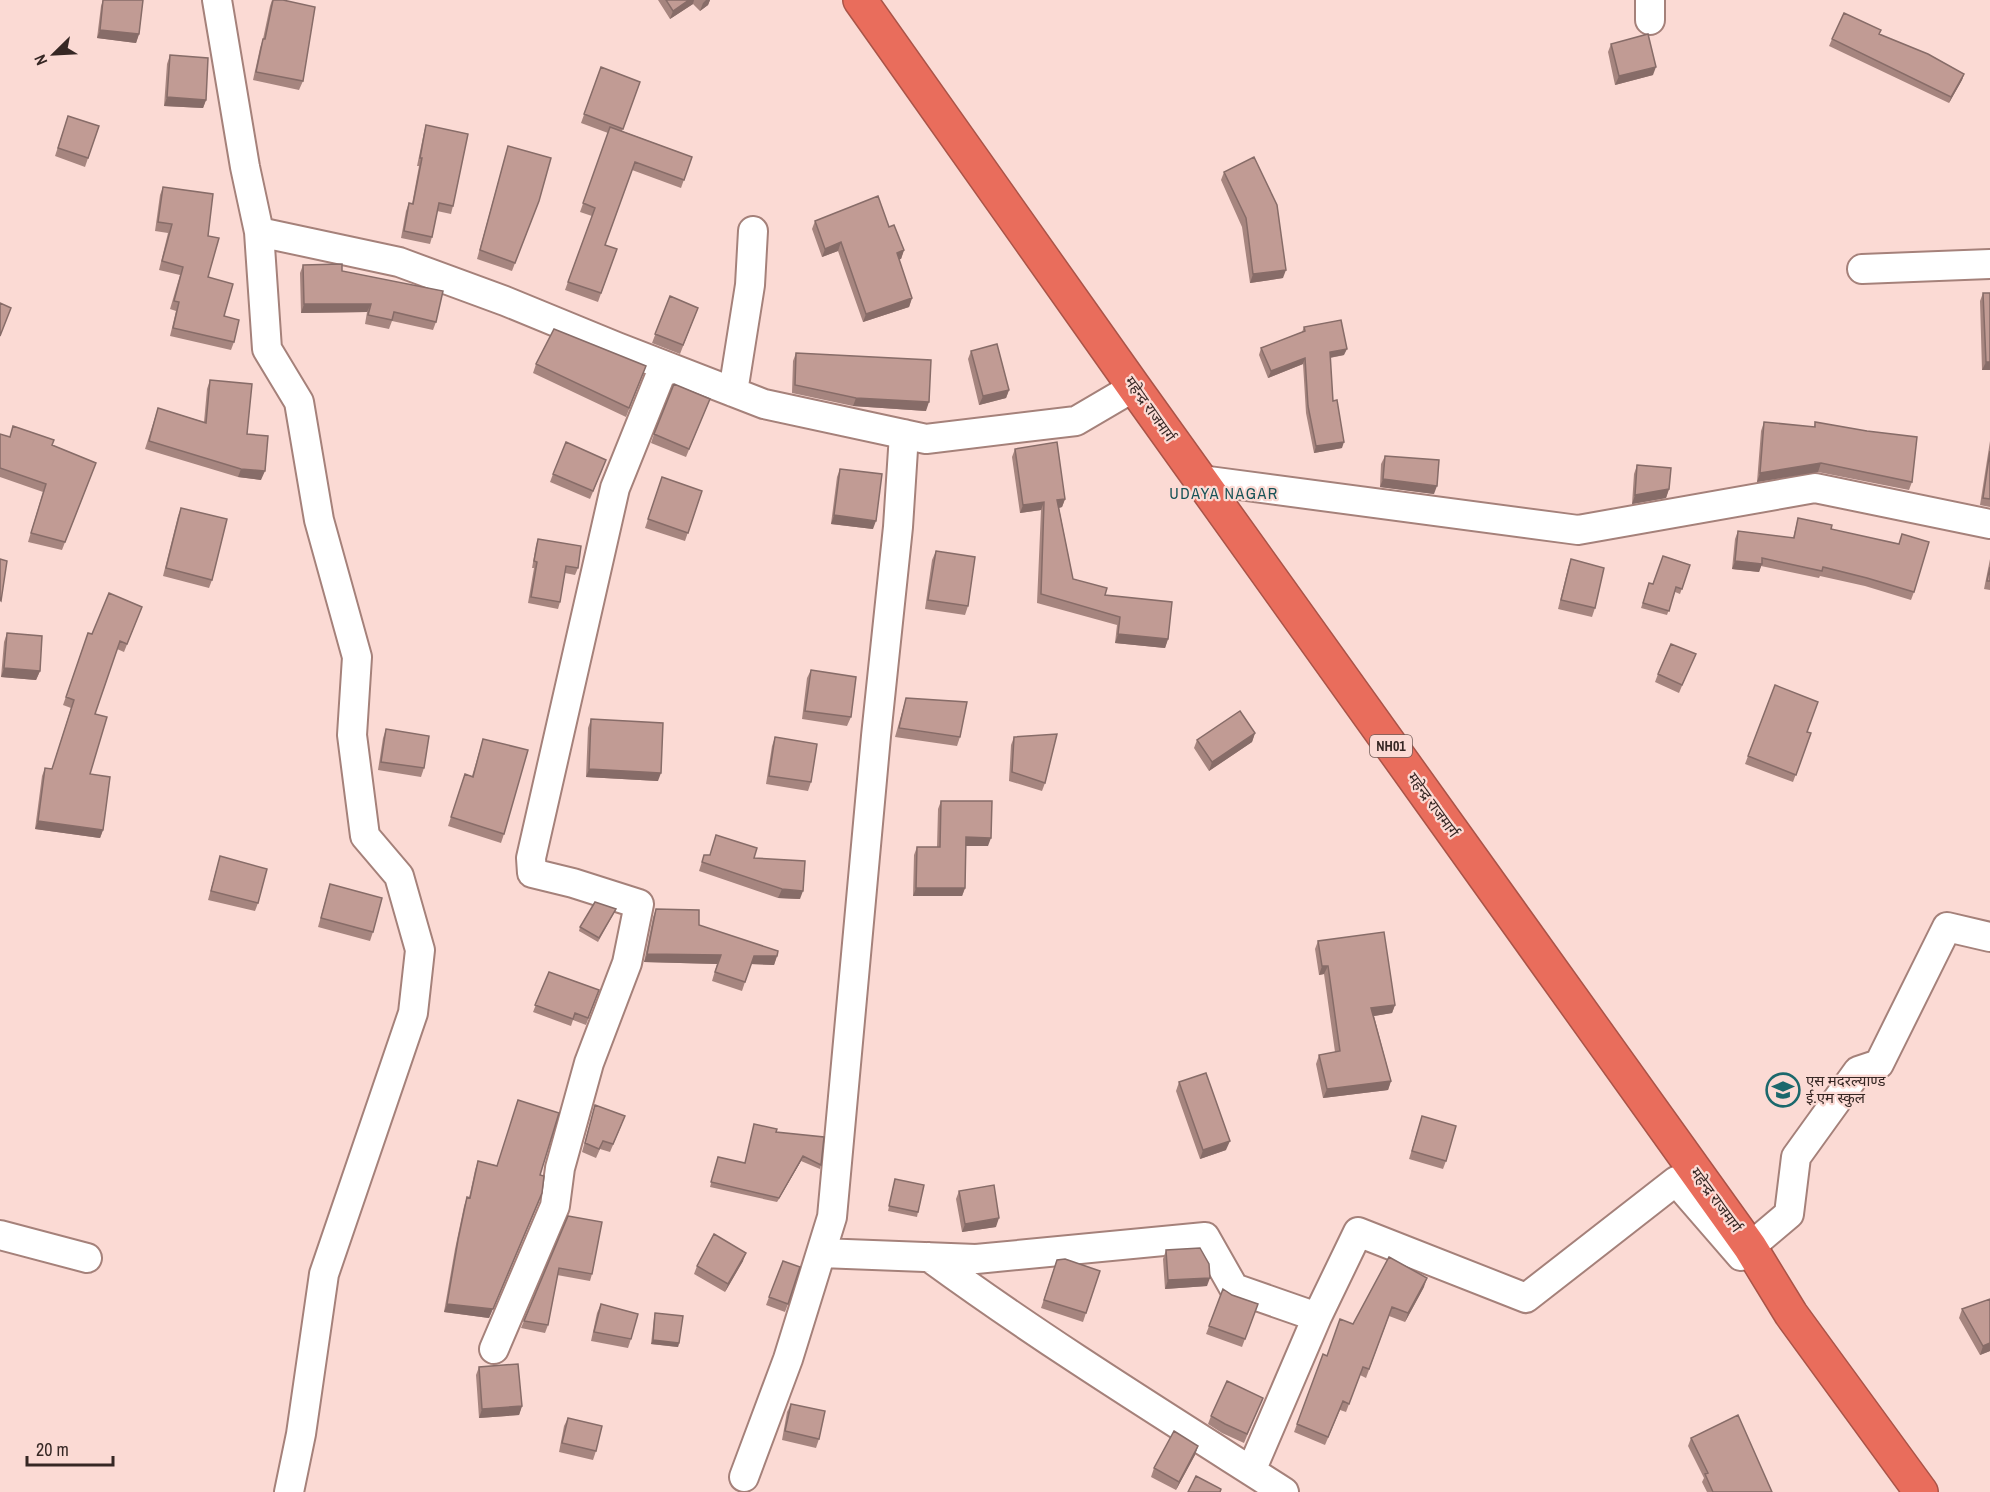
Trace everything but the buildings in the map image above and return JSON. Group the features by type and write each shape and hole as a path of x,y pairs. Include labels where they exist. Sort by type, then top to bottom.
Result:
{"highway":[{"name":"महेन्द्र राजमार्ग","path":"860,0 1750,1247 1791,1314 1921,1492"}],"street":[{"path":"217,0 245,167 260,232 267,349 299,402 319,520 357,657 352,735 365,836 399,876 420,950 413,1012 324,1274 301,1434 289,1492"},
{"path":"733,392 750,285 753,231"},
{"path":"260,232 399,262 505,301 764,404 926,439 1076,421 1134,387"},
{"path":"1862,269 1990,264"},
{"path":"494,1349 555,1206 560,1168 589,1063 627,963 639,904 573,883 532,873 531,858 615,488 664,366"},
{"path":"744,1477 788,1359 832,1217 876,736 898,526 904,434"},
{"path":"1201,480 1578,530 1815,488 1990,524"},
{"path":"1750,1247 1789,1214 1796,1157 1858,1071 1879,1064 1947,927 1990,937"},
{"path":"1251,1471 1317,1317 1358,1232 1526,1298 1676,1181 1791,1314"},
{"path":"0,1235 87,1258"},
{"path":"821,1253 976,1259 1204,1237 1234,1288 1317,1317"},
{"path":"929,1257 988,1300 1284,1492"}],"place":[{"name":"एस मदरल्याण्ड ई.एम स्कुल","path":"1783,1090"}],"district":[{"name":"UDAYA NAGAR","path":"1224,493"}]}
